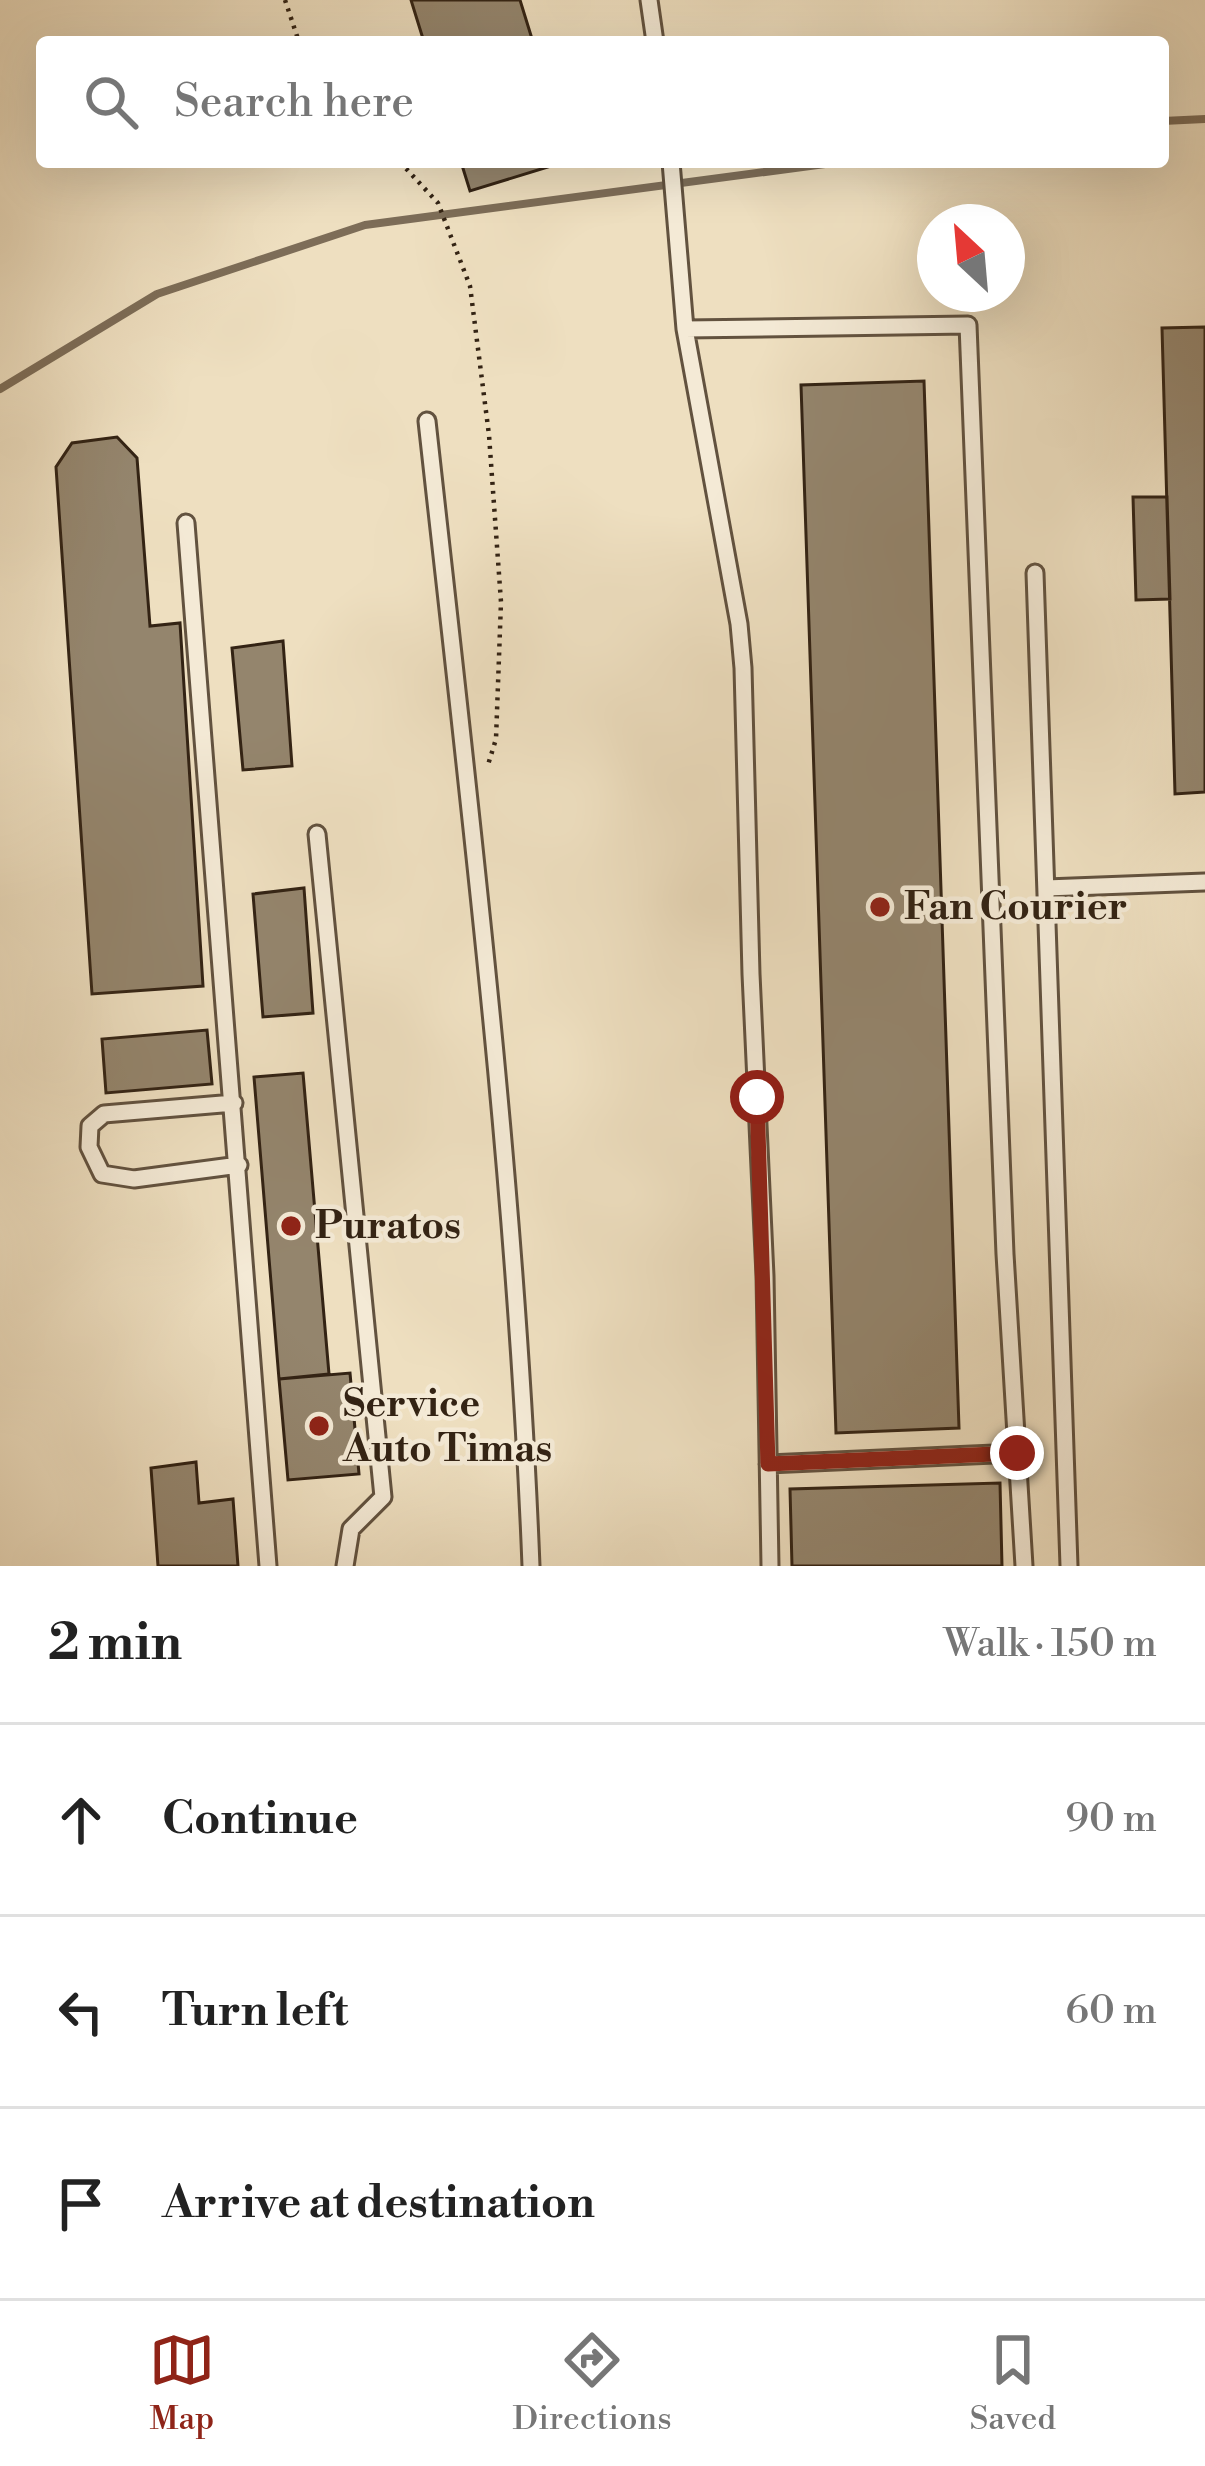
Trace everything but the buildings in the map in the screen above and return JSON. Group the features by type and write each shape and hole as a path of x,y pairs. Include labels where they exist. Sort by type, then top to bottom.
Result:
{"lane":[{"path":"649,0 654,36"},
{"path":"671,168 685,329 743,668 770,1566"},
{"path":"685,329 968,325 1004,1254 1024,1566"},
{"path":"427,421 472,815 525,1405 531,1566"},
{"path":"185,523 268,1566"},
{"path":"1035,573 1069,1566"},
{"path":"317,834 383,1497 351,1529 345,1566"},
{"path":"1046,888 1205,881"},
{"path":"234,1103 104,1114 91,1126 89,1147 102,1174 134,1179 239,1165"},
{"path":"768,1464 1017,1453"}],"path":[{"path":"284,0 297,36"},
{"path":"405,168 440,206 470,286 489,435 501,602 496,740 484,777"}],"waterway":[{"path":"1169,121 1205,119"},
{"path":"0,389 157,294 365,225 795,168"}],"place":[{"name":"Fan Courier","path":"880,907"},
{"name":"Puratos","path":"291,1226"},
{"name":"Service Auto Timas","path":"319,1426"}],"route":[{"path":"757,1097 768,1464 1017,1453"}]}
